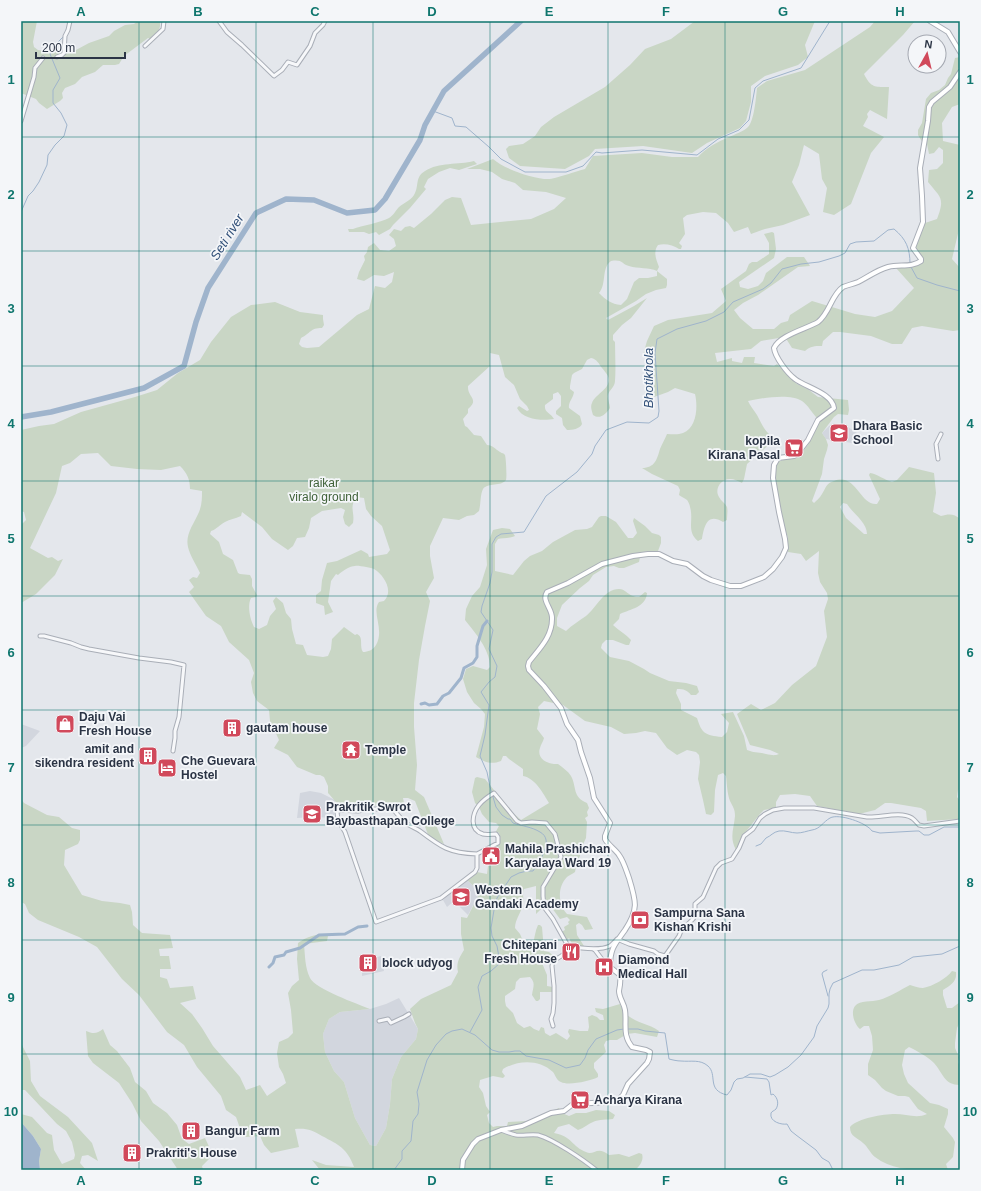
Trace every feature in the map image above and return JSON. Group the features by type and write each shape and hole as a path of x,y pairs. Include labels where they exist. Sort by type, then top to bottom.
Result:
{"main road":[{"path":"930,21 948,32 960,52"},
{"path":"462,1170 463,1160 478,1138 501,1130 522,1126 552,1113 564,1111 572,1104 615,1102 623,1095 628,1084 647,1063 650,1054 650,1052 646,1050 632,1047 628,1041 625,1024 625,1011 619,993 621,977 610,967 613,947 617,939 625,930 634,912 635,906 633,890 620,856 605,839 610,823 594,798 590,778 580,752 578,740 567,724 561,708 529,670 528,666 529,662 546,640 551,626 553,617 552,612 545,600 545,596 547,592 602,564 633,556 659,554 673,561 687,564 703,576 730,586 741,586 759,580 768,574 782,557 786,548 773,478 774,465 778,458 794,456 797,454 808,440 818,420 834,408 832,402 827,398 795,379 778,359 774,348 778,342 817,322 841,288 882,269 913,265 921,260 913,248 923,222 920,168 929,107 932,102 950,87 960,72"}],"street":[{"path":"57,57 64,53 65,36 70,21"},
{"path":"145,46 163,29 164,21"},
{"path":"219,21 226,32 242,45 274,76 282,70 288,62 297,65 310,46 315,33 323,25 324,21"},
{"path":"21,121 34,77 35,68 43,58"},
{"path":"938,459 936,444 941,434"},
{"path":"40,636 89,649 184,665 179,717 175,731 173,751"},
{"path":"477,854 477,868 475,872 443,896 376,922 345,832 338,820 337,812 341,810 358,811 370,809 393,809 406,822 446,850 458,853 477,854 498,843 496,834 481,833 473,826 473,817 479,805 494,793 517,821 521,823 546,823 555,834 561,857 543,887 543,902 547,912 568,946 578,948 605,947 611,945 617,939 629,944 654,950 658,954 665,956 681,931 695,916 695,904 703,897 716,868 721,863 732,859 744,836 753,829 764,814 772,810 788,808 814,808 856,816 905,816 914,819 919,825 927,826 960,821"},
{"path":"553,1026 551,1019 553,1013 554,986 553,961 560,958 568,950 569,946"},
{"path":"591,948 595,950 610,967"},
{"path":"379,1021 388,1019 391,1023 409,1014"},
{"path":"501,1130 517,1135 527,1134 538,1136 552,1141 587,1162 596,1170"}],"shaded area":[{"name":"Dhara Basic School","path":"834,423 845,425 857,433 852,443 826,439 822,433"},
{"path":"21,724 40,731 26,746 21,748"},
{"path":"310,791 321,793 335,800 335,818 297,818 300,793"},
{"name":"Western Gandaki Academy","path":"467,880 480,892 468,915 454,901 447,907 443,900"},
{"path":"381,956 384,971 362,976 362,973 366,971 364,961"},
{"path":"399,998 418,1029 416,1039 401,1057 392,1079 386,1128 376,1146 370,1145 355,1118 344,1082 334,1071 325,1052 323,1034 329,1019 340,1012 370,1009"}],"green space":[{"path":"21,21 37,21 33,42 34,47 38,50 66,52 76,50 89,43 109,36 114,31 125,25 134,24 138,21 160,21 160,24 157,33 124,56 119,64 103,65 95,72 82,77 75,84 65,88 62,93 63,98 47,109 36,99 21,93"},
{"path":"695,21 815,21 805,45 808,57 798,65 765,76 751,86 751,102 746,121 740,128 707,143 692,153 643,146 595,149 589,156 565,169 520,166 509,158 506,149 509,146 523,144 535,136 541,127 554,117 605,87 630,65 645,49 671,39"},
{"name":"raikar viralo ground","path":"875,21 915,21 864,74 869,82 874,86 889,87 887,119 870,110 867,114 868,117 863,126 884,137 871,153 851,204 834,215 823,212 827,188 822,179 819,154 804,145 799,165 792,182 810,215 783,225 751,234 748,227 734,232 728,223 716,213 703,212 687,215 683,218 685,234 679,243 682,246 681,249 672,245 663,244 658,245 656,248 655,253 659,267 657,271 667,279 666,288 646,294 606,318 608,320 647,298 631,318 613,335 613,340 615,342 615,381 608,395 610,408 605,414 598,417 593,415 591,409 591,404 606,387 609,380 608,376 598,362 591,358 587,360 582,369 572,375 570,389 574,392 569,408 580,416 582,424 578,428 567,430 563,425 562,418 556,414 556,411 561,406 561,396 558,392 553,394 553,399 545,405 545,408 554,419 534,419 520,412 517,408 519,406 527,411 529,410 520,399 514,385 505,377 499,355 490,353 490,366 468,386 473,403 463,419 465,426 474,435 481,436 487,445 492,446 505,455 506,480 483,489 479,511 474,515 467,516 459,520 443,518 430,546 430,556 434,578 426,592 430,601 419,660 414,703 417,765 415,790 424,797 444,844 429,837 415,801 408,798 403,798 404,803 395,807 376,805 353,810 344,808 328,793 328,786 324,777 297,767 288,755 274,748 279,740 270,721 269,710 257,701 253,693 251,682 254,673 249,660 229,642 221,626 206,616 189,592 194,587 189,580 193,577 197,578 200,573 190,554 187,542 189,533 200,509 202,502 202,491 190,489 188,476 180,466 161,470 111,466 98,453 81,454 70,463 62,466 56,493 30,548 48,558 52,557 58,561 63,559 55,575 36,594 21,603 21,525 26,520 24,512 21,511 21,430 54,424 81,412 157,390 178,373 200,360 211,342 231,317 251,305 275,302 300,312 323,315 324,325 322,328 311,331 301,338 299,344 302,347 307,348 319,347 357,315 369,309 375,286 385,288 392,282 394,272 384,276 374,275 364,281 357,279 365,260 364,256 368,247 374,243 380,250 389,251 396,246 394,239 389,235 394,229 401,231 405,227 410,226 414,228 445,200 452,197 461,198 471,225 531,219 554,209 566,198 546,192 523,190 515,183 502,179 492,172 480,169 467,169 493,159 519,173 542,179 548,179 585,169 593,156 642,153 672,157 698,157 720,141 741,132 748,127 753,115 757,88 767,81 805,70 870,27","holes":["611,261 622,262 632,267 654,270 657,271 657,276 639,278 634,282 627,299 621,305 614,304 599,293 603,285 606,268","356,497 364,498 366,509 382,526 390,550 387,554 369,557 368,554 361,550 337,561 327,563 322,580 321,591 316,595 316,603 324,606 325,615 333,612 328,602 331,581 336,574 338,575 353,566 362,566 374,569 384,579 388,588 387,597 384,601 379,602 376,611 379,627 378,639 373,648 369,651 363,652 359,635 355,635 344,627 332,639 331,649 328,656 323,657 307,655 303,645 296,644 291,619 286,613 283,603 276,597 273,601 276,609 270,616 267,625 259,629 254,627 250,616 249,605 251,598 256,597 257,595 252,586 252,579 250,575 238,573 233,560 223,554 219,542 210,534 211,531 223,523 241,516 242,512 262,527 272,539 288,550 293,546 297,538 305,537 311,518 322,511 341,508 345,510 343,517 345,524 349,527 353,523 353,504"]},
{"path":"960,57 958,72 955,78 946,89 929,104 923,142 918,135 918,130 922,123 926,99 931,93 939,90 945,85 951,74 955,58"},
{"path":"960,75 960,104 952,107 942,123 943,141 960,145 960,225 952,259 960,268 960,330 953,331 922,326 912,328 902,344 892,344 871,336 833,332 823,341 822,346 809,348 805,351 792,348 785,337 761,341 751,349 715,353 717,362 732,358 732,361 742,363 744,357 755,357 754,363 774,366 777,364 797,384 809,390 818,397 848,400 848,415 838,414 822,433 828,445 822,474 812,501 814,503 829,483 841,479 848,481 853,485 866,500 877,504 880,499 869,475 870,473 892,482 897,480 909,467 934,473 936,493 933,512 941,516 949,514 953,515 960,519 960,789 958,790 957,797 960,801 960,819 927,821 926,811 921,808 891,803 885,803 875,810 859,814 817,806 810,796 795,794 780,795 776,802 776,808 764,810 760,814 744,834 736,850 732,837 735,812 728,795 726,776 723,773 718,775 715,790 714,812 711,815 706,814 698,779 700,762 699,755 696,752 687,750 677,755 667,748 656,733 645,731 624,734 611,727 585,721 563,705 544,701 538,707 540,714 537,729 544,738 539,752 540,755 547,762 558,764 571,776 577,795 582,801 587,803 589,808 587,812 588,816 585,818 587,822 586,838 580,851 575,872 564,881 560,891 560,901 567,914 587,917 593,929 585,930 579,923 576,925 577,935 584,946 573,946 569,938 566,941 561,932 565,930 564,927 569,924 568,922 570,920 567,917 560,919 549,904 546,905 545,900 542,898 543,907 536,914 536,886 524,889 522,906 515,928 523,941 530,944 533,943 538,925 542,927 544,951 549,952 556,958 553,960 542,961 547,975 547,986 553,987 552,992 540,992 540,999 536,1001 532,995 534,985 532,979 530,977 520,978 516,982 515,989 505,996 506,1006 513,1013 517,1023 524,1028 530,1026 539,1031 541,1027 544,1028 545,1033 550,1036 556,1033 567,1040 570,1036 568,1032 569,1029 588,1031 588,1017 592,1015 600,1020 604,1020 603,1015 596,1012 595,1008 603,1009 620,1004 627,1015 659,1031 657,1037 635,1033 627,1034 617,1040 606,1041 604,1045 606,1052 594,1063 594,1068 598,1074 598,1077 590,1080 564,1083 558,1080 553,1072 547,1068 528,1062 515,1064 503,1069 502,1072 505,1076 503,1078 493,1076 480,1080 479,1087 483,1093 486,1106 490,1112 487,1115 489,1123 493,1127 507,1126 508,1122 527,1121 559,1108 562,1113 569,1116 576,1113 586,1113 596,1110 609,1111 615,1115 613,1119 595,1121 578,1130 569,1124 558,1127 554,1133 560,1134 581,1150 589,1153 601,1151 609,1155 619,1154 629,1157 639,1153 642,1154 642,1161 640,1165 635,1170 320,1170 312,1160 326,1165 354,1167 348,1155 342,1148 309,1130 295,1129 299,1147 271,1153 264,1145 260,1136 245,1137 236,1117 226,1110 221,1096 197,1067 184,1045 167,1032 139,995 122,979 97,947 79,937 38,920 29,913 25,904 21,902 21,799 24,803 47,815 59,817 72,828 80,830 80,840 78,844 65,850 64,865 82,895 102,901 130,905 133,925 142,933 170,935 173,948 159,949 160,956 169,956 171,969 160,969 160,977 167,979 170,988 193,986 196,999 180,1003 192,1014 213,1046 240,1077 246,1090 260,1085 267,1096 286,1083 279,1067 277,1053 279,1042 288,1038 293,1033 288,993 292,986 299,980 297,959 298,943 311,936 326,934 328,936 327,941 304,944 306,966 310,978 320,987 370,1009 340,1012 329,1019 323,1034 325,1052 334,1071 344,1082 355,1118 370,1145 376,1146 386,1128 392,1079 401,1057 416,1039 418,1029 410,1009 421,999 451,985 458,972 458,961 464,950 461,934 461,917 467,918 480,892 467,880 477,872 487,874 488,866 493,865 493,848 499,843 500,837 498,832 495,833 499,826 496,823 489,822 475,803 472,792 475,778 485,779 511,811 521,820 549,803 535,783 523,776 523,769 506,756 503,756 501,761 494,763 485,762 476,757 484,727 485,714 474,703 467,692 463,679 466,669 473,666 487,670 490,667 488,654 485,648 465,620 466,609 472,596 480,587 487,565 486,549 493,530 502,528 510,529 515,536 498,539 495,544 495,571 513,575 530,556 542,551 553,542 575,530 592,527 601,516 606,516 616,522 628,538 633,538 637,533 633,521 634,518 652,533 659,535 661,537 661,543 658,551 641,552 639,562 624,568 614,566 606,567 593,575 589,581 562,605 557,618 557,626 566,631 586,616 605,595 614,590 621,589 636,597 639,597 645,592 647,593 646,598 641,604 620,614 619,619 613,625 631,640 629,645 613,640 606,640 602,644 601,648 610,657 629,661 650,673 669,681 697,686 699,692 696,695 691,695 682,689 677,689 676,693 681,704 681,710 697,718 705,733 722,737 727,732 729,723 721,714 733,712 744,736 747,750 771,755 779,754 750,745 737,714 751,704 761,710 775,703 792,685 816,666 827,637 824,611 828,599 827,593 820,582 818,573 819,551 806,561 801,554 788,552 788,538 782,520 775,470 778,461 791,459 805,449 815,429 817,418 802,401 790,397 776,397 748,401 765,429 772,437 772,442 747,464 742,483 727,479 719,485 717,491 727,507 727,520 723,522 718,519 713,519 707,522 702,539 698,541 694,537 691,529 691,512 689,504 687,500 679,495 680,490 678,486 642,468 653,465 667,434 681,434 688,430 694,422 696,410 695,394 675,388 643,401 651,365 643,355 647,341 654,326 668,320 712,313 726,301 721,289 746,271 749,264 752,262 757,262 769,254 769,243 764,234 772,232 774,233 776,249 774,258 739,282 740,287 748,289 758,286 763,281 766,273 787,257 804,257 810,266 798,267 734,310 740,318 753,329 774,329 781,323 788,321 790,315 812,301 855,314 875,317 892,311 914,288 896,268 916,266 924,261 915,248 925,223 937,219 941,207 939,195 928,182 929,170 937,169 943,163 943,150 939,147 934,153 929,154 926,139 931,104","holes":["843,503 847,504 865,526 867,534 864,534 846,518 840,507"]},
{"path":"474,161 477,164 459,170 450,168 439,172 428,179 424,187 426,189 390,229 379,235 376,232 369,234 364,232 349,232 348,229 353,229 390,217 399,207 414,195 418,178 422,173 430,168"},
{"path":"952,971 956,972 956,978 951,985 943,990 943,995 947,1008 952,1008 960,1002 960,1022 957,1028 955,1048 959,1057 960,1085 947,1081 932,1061 909,1047 905,1050 902,1065 908,1083 930,1103 948,1109 944,1127 955,1142 953,1157 946,1164 948,1170 910,1170 892,1166 875,1157 861,1141 851,1133 850,1127 859,1121 878,1116 895,1114 919,1116 927,1114 918,1109 909,1097 898,1096 886,1091 868,1075 868,1064 873,1050 872,1036 869,1026 864,1026 860,1029 856,1025 853,1012 857,1004 883,999 910,985 923,988 931,986 939,982"},
{"path":"103,1029 110,1045 117,1051 130,1068 135,1082 146,1091 153,1103 167,1113 177,1125 182,1139 189,1144 205,1138 213,1155 202,1166 203,1170 178,1170 159,1141 141,1121 132,1103 119,1083 93,1063 88,1056 86,1031 95,1033"},
{"path":"21,1043 30,1061 31,1081 40,1096 68,1117 92,1143 98,1161 88,1155 82,1156 80,1163 86,1170 40,1170 39,1161 41,1149 33,1136 21,1122 21,1114 32,1117 47,1133 52,1135 54,1150 62,1164 74,1159 75,1155 72,1142 66,1131 57,1124 25,1090 21,1090"}],"water":[{"path":"21,1122 33,1136 41,1149 39,1161 40,1170 21,1170"}],"waterway":[{"name":"Seti river","path":"21,417 51,412 144,388 184,366 196,322 208,288 256,213 286,199 314,200 347,213 375,210 385,199 420,140 425,125 444,91 521,21"},
{"path":"433,111 452,118 455,126 466,127 501,159 525,172 566,172 583,166 596,152 602,153 642,150 697,155 718,139 739,130 749,120 755,88 763,81 801,68 830,21"},
{"path":"21,212 28,196 39,182 47,165 48,155 64,136 67,125 61,113 53,103 53,90 60,78 50,54 56,44 64,36 68,25"},
{"name":"Bhotikhola","path":"470,1032 482,1010 478,987 482,976 491,971 500,963 497,946 492,936 491,928 497,898 511,877 519,873 533,871 542,857 546,845 546,840 540,832 513,823 510,819 502,815 496,807 487,772 480,756 485,735 489,705 481,692 495,677 497,666 489,649 493,630 481,612 490,583 492,572 492,544 496,537 501,534 524,532 546,496 577,472 592,454 595,446 606,430 627,422 649,423 658,417 659,411 655,353 657,339 677,329 706,321 724,312 733,302 763,289 771,283 782,269 801,264 819,262 839,256 845,253 850,244 856,242 874,241 888,230 894,229 902,236 908,249 910,264"},
{"name":"Bhotikhola","path":"911,267 917,278 960,291"},
{"path":"421,704 437,704 443,696 449,693 461,678 464,668 473,663 477,657 477,646 483,626 487,621"},
{"path":"756,846 761,844 766,838 779,831 799,833 815,829 825,821 834,817 846,818 859,822 872,831 880,833 919,831 924,835 929,835 944,827 960,827"},
{"path":"269,967 273,963 275,957 300,948 319,935 345,934 358,927 367,926"},
{"path":"627,1029 665,1033 669,1059 702,1062 711,1070 714,1086 717,1090 727,1095 737,1079 743,1078 750,1074 761,1074 770,1077 788,1067 801,1055 814,1037 817,1026 828,1008 829,994 833,983 862,970 874,970 899,965 913,957 942,954 960,946"},
{"path":"827,970 822,974 828,996"},
{"name":"Bhotikhola","path":"394,1170 402,1159 402,1151 411,1141 413,1121 418,1114 419,1104 417,1092 427,1060 436,1045 446,1034 462,1029 475,1035 492,1050 499,1052 520,1051 526,1056 549,1060 566,1068 580,1065 596,1039 617,1030 624,1029"},
{"path":"745,1077 767,1079 769,1082 771,1095 773,1094 778,1101 776,1109 771,1113 772,1119 779,1123 787,1124 791,1131 816,1150 822,1158 829,1162 833,1170"}],"place":[{"name":"Dhara Basic School","path":"839,433"},
{"name":"kopila Kirana Pasal","path":"794,448"},
{"name":"Daju Vai Fresh House","path":"65,724"},
{"name":"gautam house","path":"232,728"},
{"name":"Temple","path":"351,750"},
{"name":"amit and sikendra resident","path":"148,756"},
{"name":"Che Guevara Hostel","path":"167,768"},
{"name":"Prakritik Swrot Baybasthapan College","path":"312,814"},
{"name":"Mahila Prashichan Karyalaya Ward 19","path":"491,856"},
{"name":"Western Gandaki Academy","path":"461,897"},
{"name":"Sampurna Sana Kishan Krishi","path":"640,920"},
{"name":"Chitepani Fresh House","path":"571,952"},
{"name":"block udyog","path":"368,963"},
{"name":"Diamond Medical Hall","path":"604,967"},
{"name":"Acharya Kirana","path":"580,1100"},
{"name":"Bangur Farm","path":"191,1131"},
{"name":"Prakriti's House","path":"132,1153"}]}
